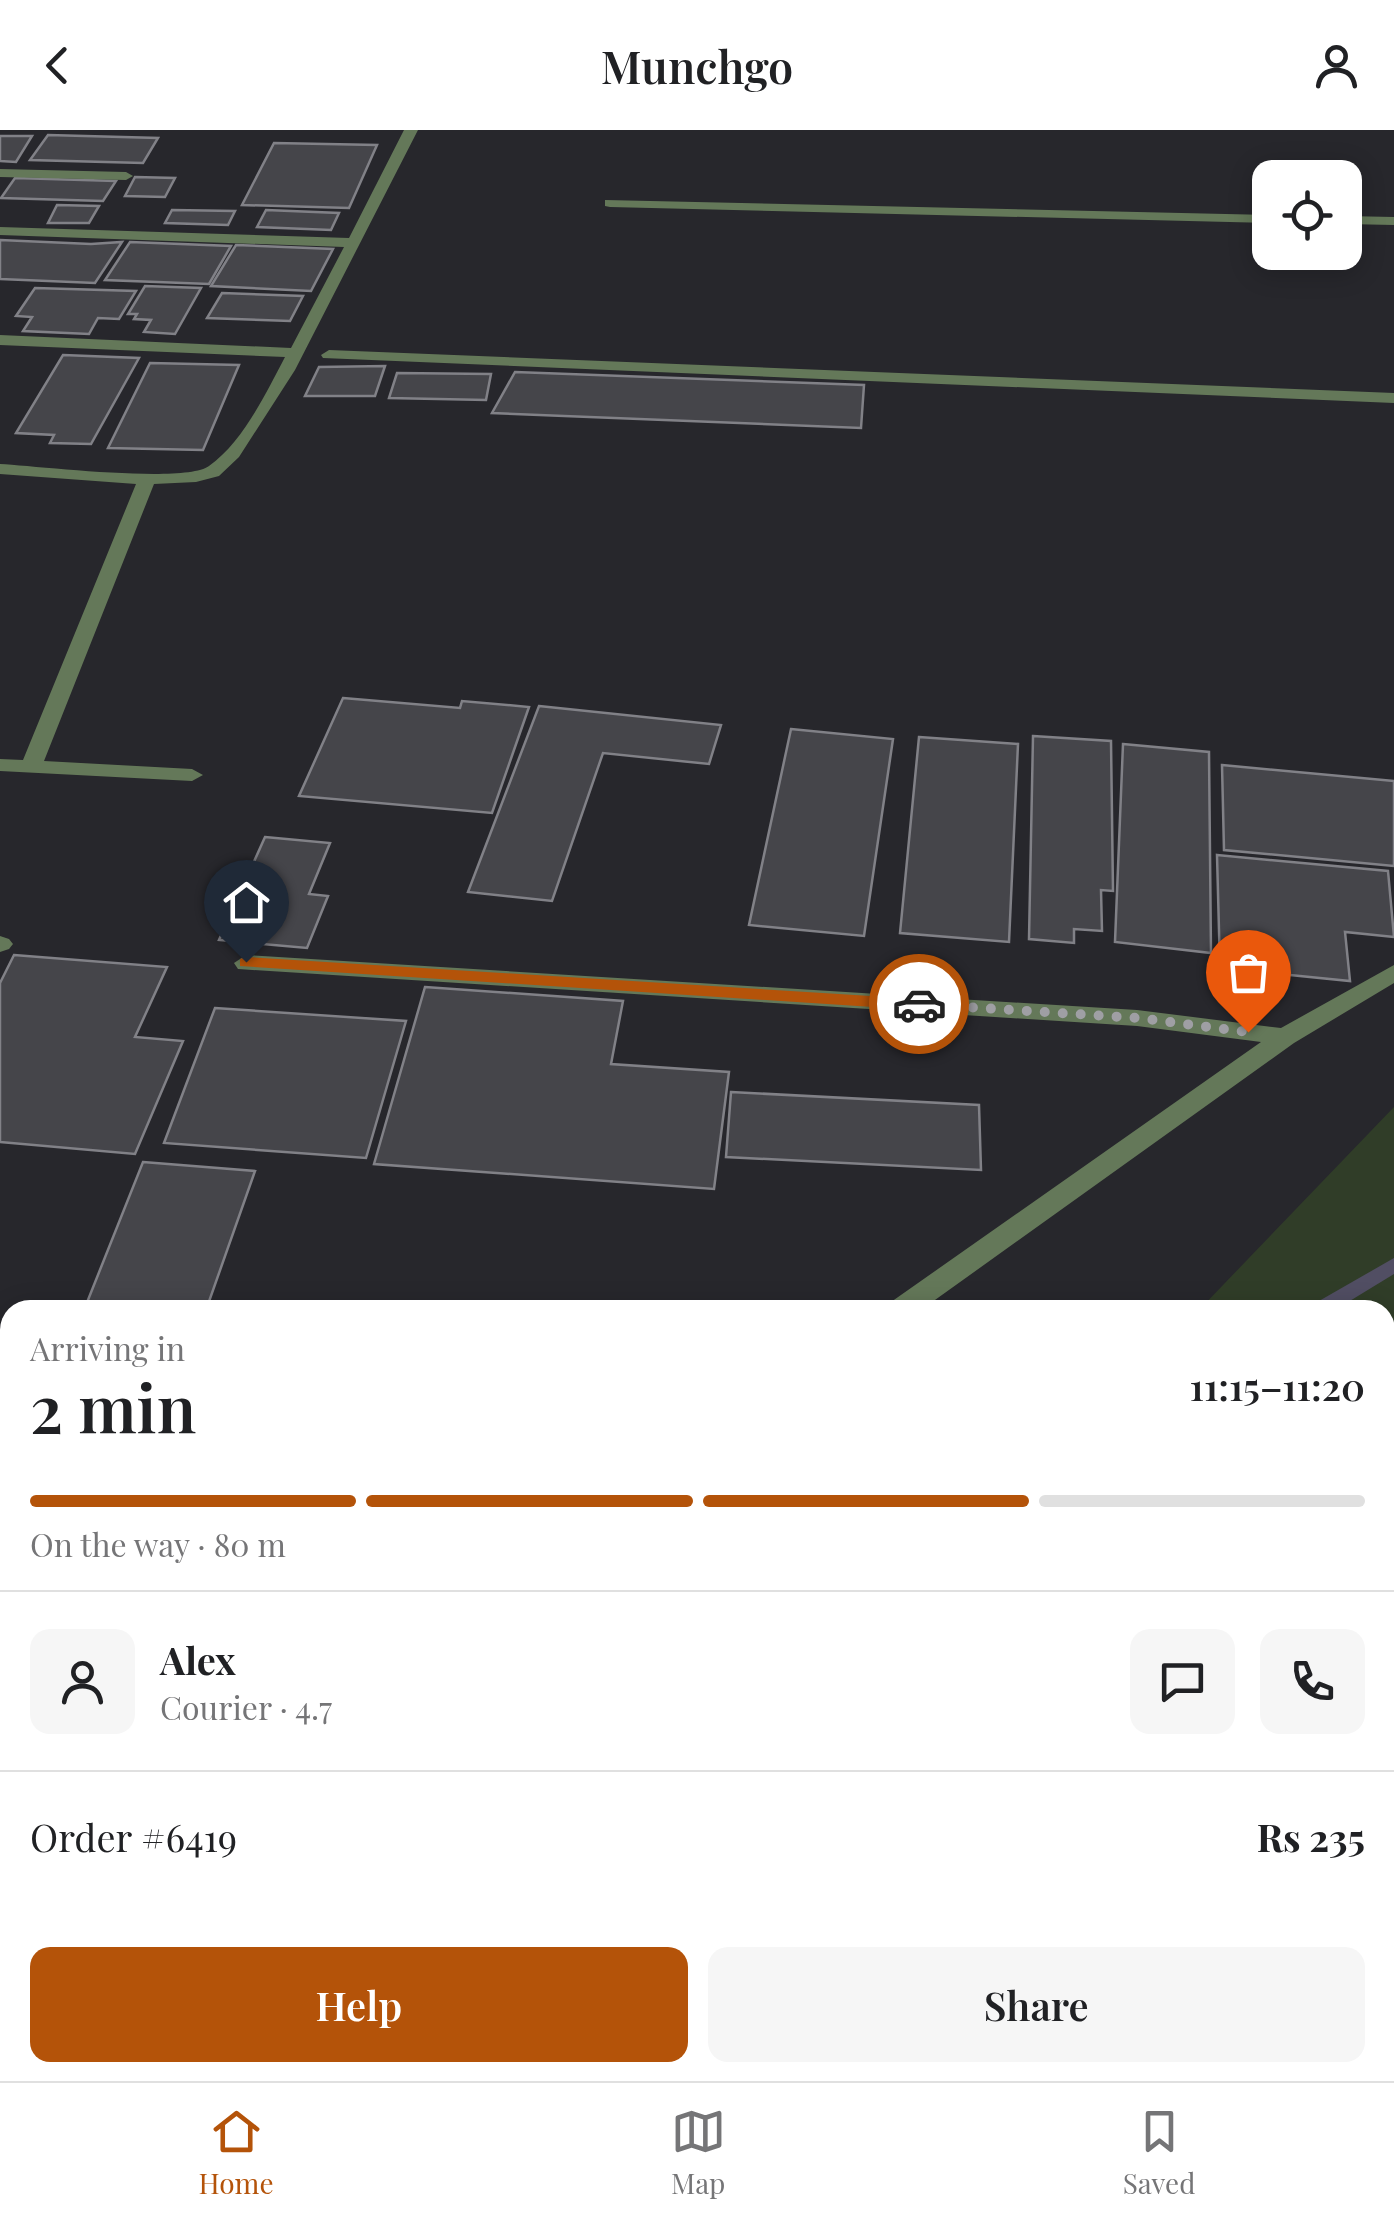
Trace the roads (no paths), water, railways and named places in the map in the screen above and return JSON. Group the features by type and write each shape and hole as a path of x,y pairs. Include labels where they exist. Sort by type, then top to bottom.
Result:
{"street":[{"path":"0,469 180,479 211,472 232,459 295,353 410,130"},
{"path":"0,173 126,176"},
{"path":"610,203 1252,219"},
{"path":"1362,220 1394,221"},
{"path":"0,231 351,244"},
{"path":"0,340 295,353"},
{"path":"329,355 1394,398"},
{"path":"31,767 148,477"},
{"path":"0,765 192,776"},
{"path":"246,962 1138,1018 1286,1037"},
{"path":"914,1300 1286,1037 1394,973"}],"waterway":[{"path":"1336,1300 1394,1265"}]}
